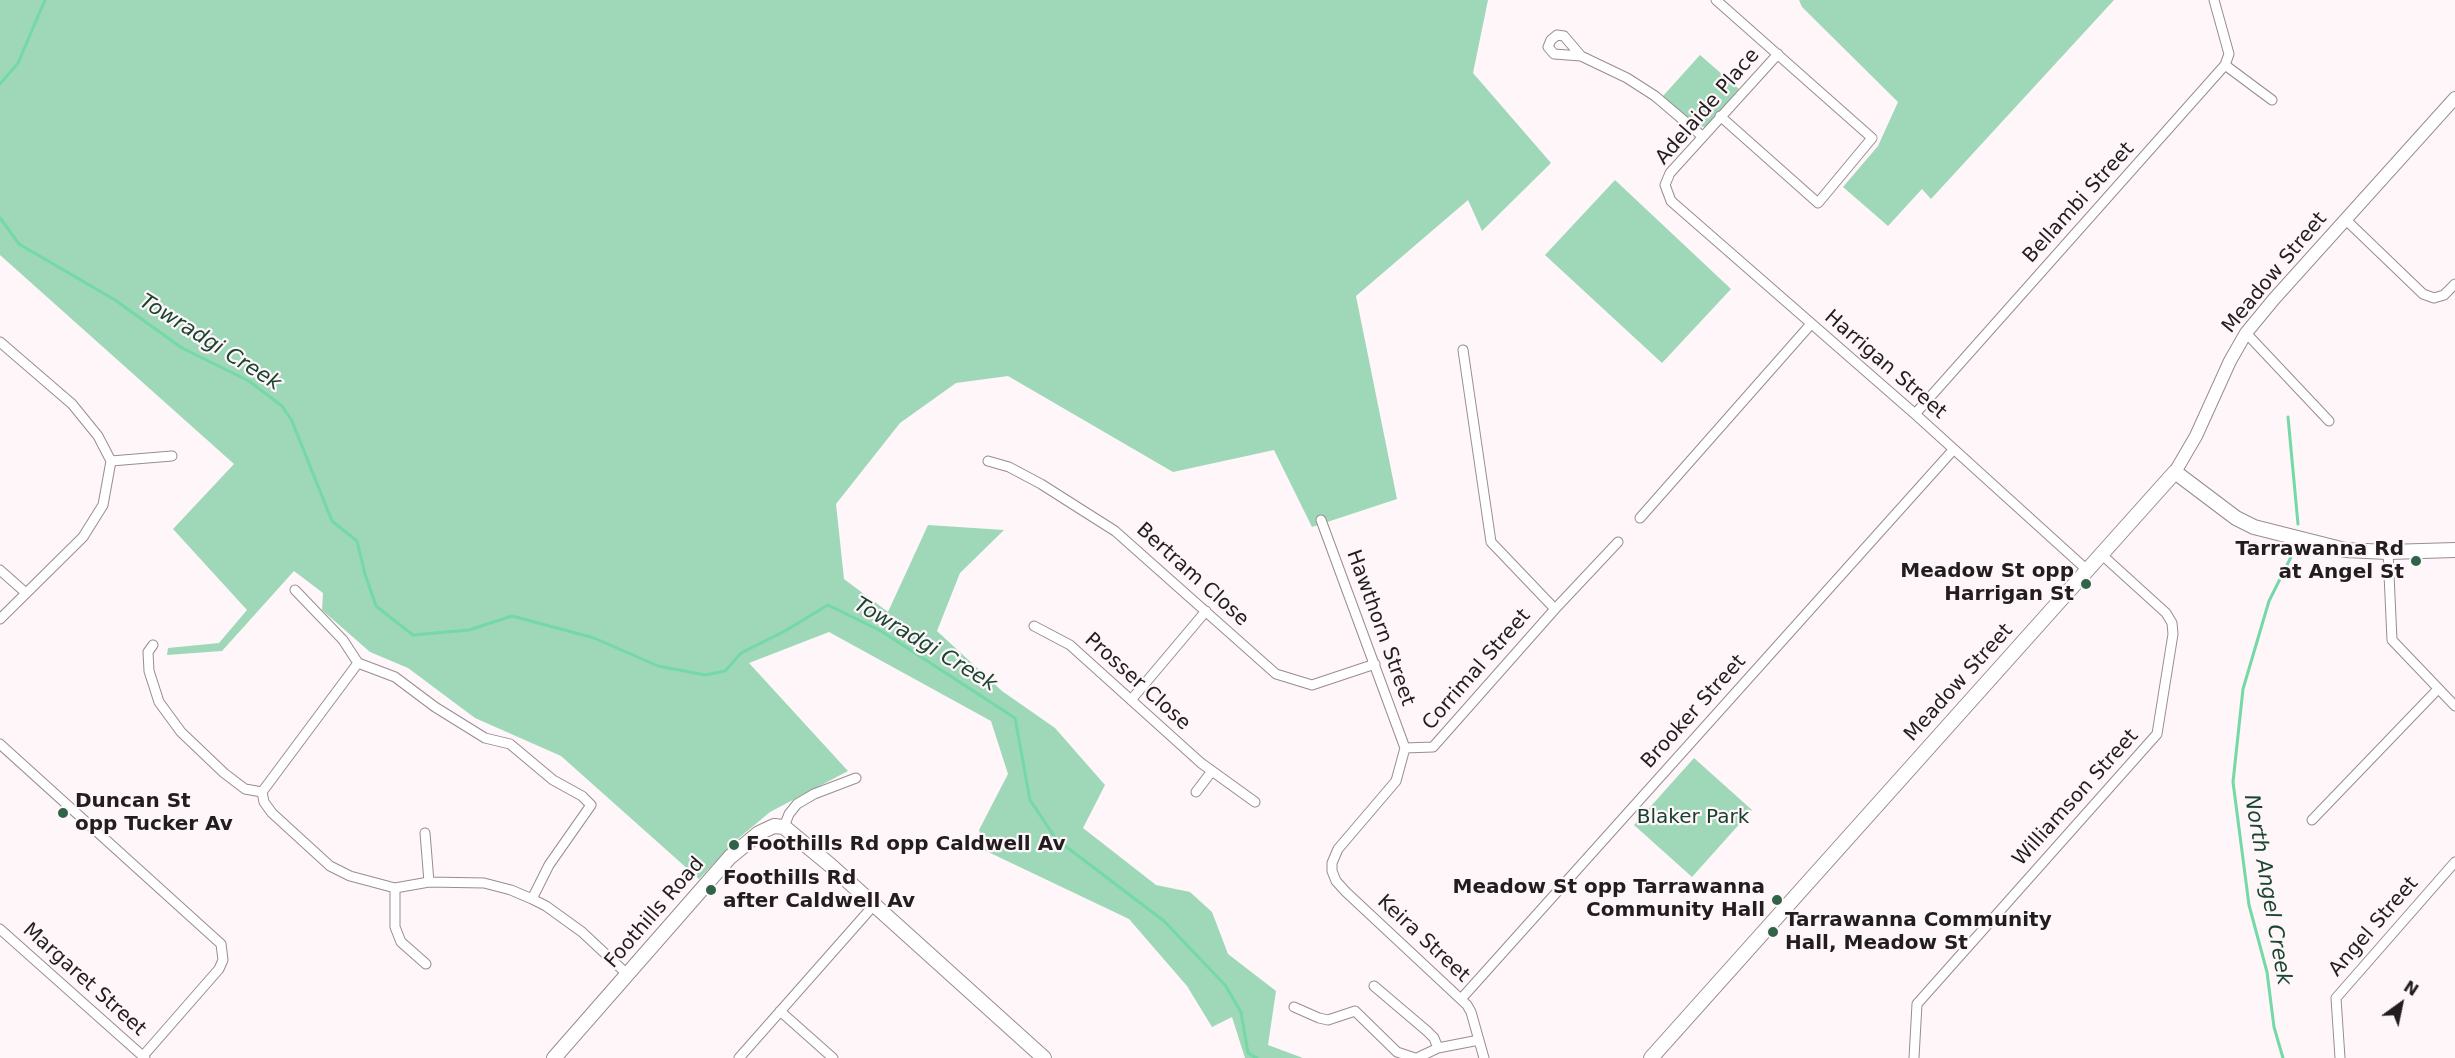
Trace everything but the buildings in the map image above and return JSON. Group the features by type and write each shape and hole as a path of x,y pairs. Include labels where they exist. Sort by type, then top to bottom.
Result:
{"main road":[{"path":"2175,472 2236,518 2254,527 2345,550 2388,552 2455,550"},
{"name":"Meadow Street","path":"1650,1058 2175,472"},
{"path":"784,827 1044,1058"},
{"name":"Foothills Road","path":"554,1058 730,857 767,828 784,827"}],"street":[{"path":"1716,0 1872,138 1818,203 1720,117"},
{"path":"2214,0 2229,54 2225,65 2272,100"},
{"name":"Adelaide Place","path":"1665,185 1670,173 1778,54"},
{"path":"1581,56 1627,78 1655,96 1702,136"},
{"name":"Bellambi Street","path":"1915,414 2225,65"},
{"name":"Meadow Street","path":"2175,472 2196,436 2230,361 2246,333 2455,98"},
{"name":"Harrigan Street","path":"1665,185 1671,201 1915,414 2086,569"},
{"path":"2345,219 2423,294 2434,298 2444,295 2455,284"},
{"path":"1640,518 1811,324"},
{"path":"2246,333 2329,421"},
{"path":"0,342 72,404 98,436 111,461 104,505 83,537 0,619"},
{"path":"1463,350 1491,542 1556,609"},
{"name":"Brooker Street","path":"1461,999 1954,449"},
{"path":"111,461 172,456"},
{"name":"Bertram Close","path":"988,461 1009,467 1041,484 1115,531 1276,674 1312,685 1375,664"},
{"name":"Hawthorn Street","path":"1322,520 1405,748"},
{"name":"Corrimal Street","path":"1405,748 1433,747 1618,542"},
{"path":"2388,552 2392,640 2455,706"},
{"name":"Williamson Street","path":"1914,1058 1917,1004 2157,734 2173,634 2172,623 2166,613 2101,554"},
{"path":"0,570 26,594"},
{"path":"295,590 343,640 358,663 395,677 435,707 484,738 510,744 554,780 582,796 591,805 549,865 532,899"},
{"path":"1131,700 1206,611"},
{"name":"Prosser Close","path":"1034,626 1070,645 1212,771 1255,802"},
{"path":"153,645 148,652 149,671 159,702 181,732 224,773 245,789 262,792"},
{"path":"358,663 262,792 264,802 272,813 330,866 350,876 395,888 429,882 484,883 511,890 532,899 546,906 582,932 627,974"},
{"path":"2312,820 2438,689"},
{"path":"0,744 221,944 223,960 219,969 144,1057"},
{"name":"Keira Street","path":"1405,748 1396,780 1338,849 1332,863 1332,871 1336,881 1346,892 1461,999 1471,1012 1484,1058"},
{"path":"1197,792 1212,771"},
{"path":"784,827 789,814 797,804 814,794 856,778"},
{"path":"425,833 429,882"},
{"name":"Angel Street","path":"2340,1058 2336,998 2455,862"},
{"path":"395,888 395,927 401,942 426,964"},
{"path":"739,1058 874,905"},
{"name":"Margaret Street","path":"0,929 144,1057"},
{"path":"1374,986 1428,1031 1438,1048"},
{"path":"1294,1007 1328,1020 1355,1011 1397,1052 1416,1058 1438,1048 1479,1040"},
{"path":"780,1011 833,1058"}],"green space":[{"path":"0,0 1488,0 1473,73 1551,163 1482,231 1468,200 1356,296 1397,499 1312,527 1274,450 1173,472 1008,376 956,383 900,423 836,504 844,579 888,612 928,525 1004,530 960,573 937,631 1002,691 1055,728 1105,785 1083,828 1156,885 1190,892 1212,912 1228,954 1276,991 1268,1045 1303,1058 1245,1058 1232,1017 1212,1027 1187,986 1129,919 984,850 979,830 1008,774 991,721 829,632 749,663 848,771 770,812 734,842 699,879 561,756 475,718 408,668 370,652 322,610 323,593 294,571 222,651 167,655 168,648 219,643 247,610 173,529 234,464 0,255"},
{"path":"1799,0 2114,0 1931,199 1922,189 1888,226 1843,187 1878,146 1898,102 1802,7"},
{"path":"1700,55 1739,89 1706,127 1697,126 1663,96"},
{"path":"1615,180 1731,289 1662,363 1545,255"},
{"name":"Blaker Park","path":"1694,758 1752,810 1692,877 1634,825"}],"waterway":[{"name":"Towradgi Creek","path":"0,84 18,63 45,0"},
{"name":"Towradgi Creek","path":"0,218 19,244 115,300 182,348 249,381 282,406 292,421 332,521 357,541 376,606 413,635 469,630 512,616 594,638 658,666 705,675 725,671 741,653 785,631 828,605 881,631 1015,718 1030,800 1056,839 1164,921 1225,985 1241,1012 1248,1053 1257,1058"},
{"name":"North Angel Creek","path":"2288,417 2298,524"},
{"name":"North Angel Creek","path":"2283,1058 2274,1027 2267,972 2249,905 2233,782 2243,689 2269,601 2292,555"}],"place":[{"name":"Tarrawanna Rd at Angel St","path":"2416,561"},
{"name":"Meadow St opp Harrigan St","path":"2086,584"},
{"name":"Duncan St opp Tucker Av","path":"63,813"},
{"name":"Foothills Rd opp Caldwell Av","path":"734,845"},
{"name":"Foothills Rd after Caldwell Av","path":"711,890"},
{"name":"Meadow St opp Tarrawanna Community Hall","path":"1777,900"},
{"name":"Tarrawanna Community Hall, Meadow St","path":"1773,932"}]}
